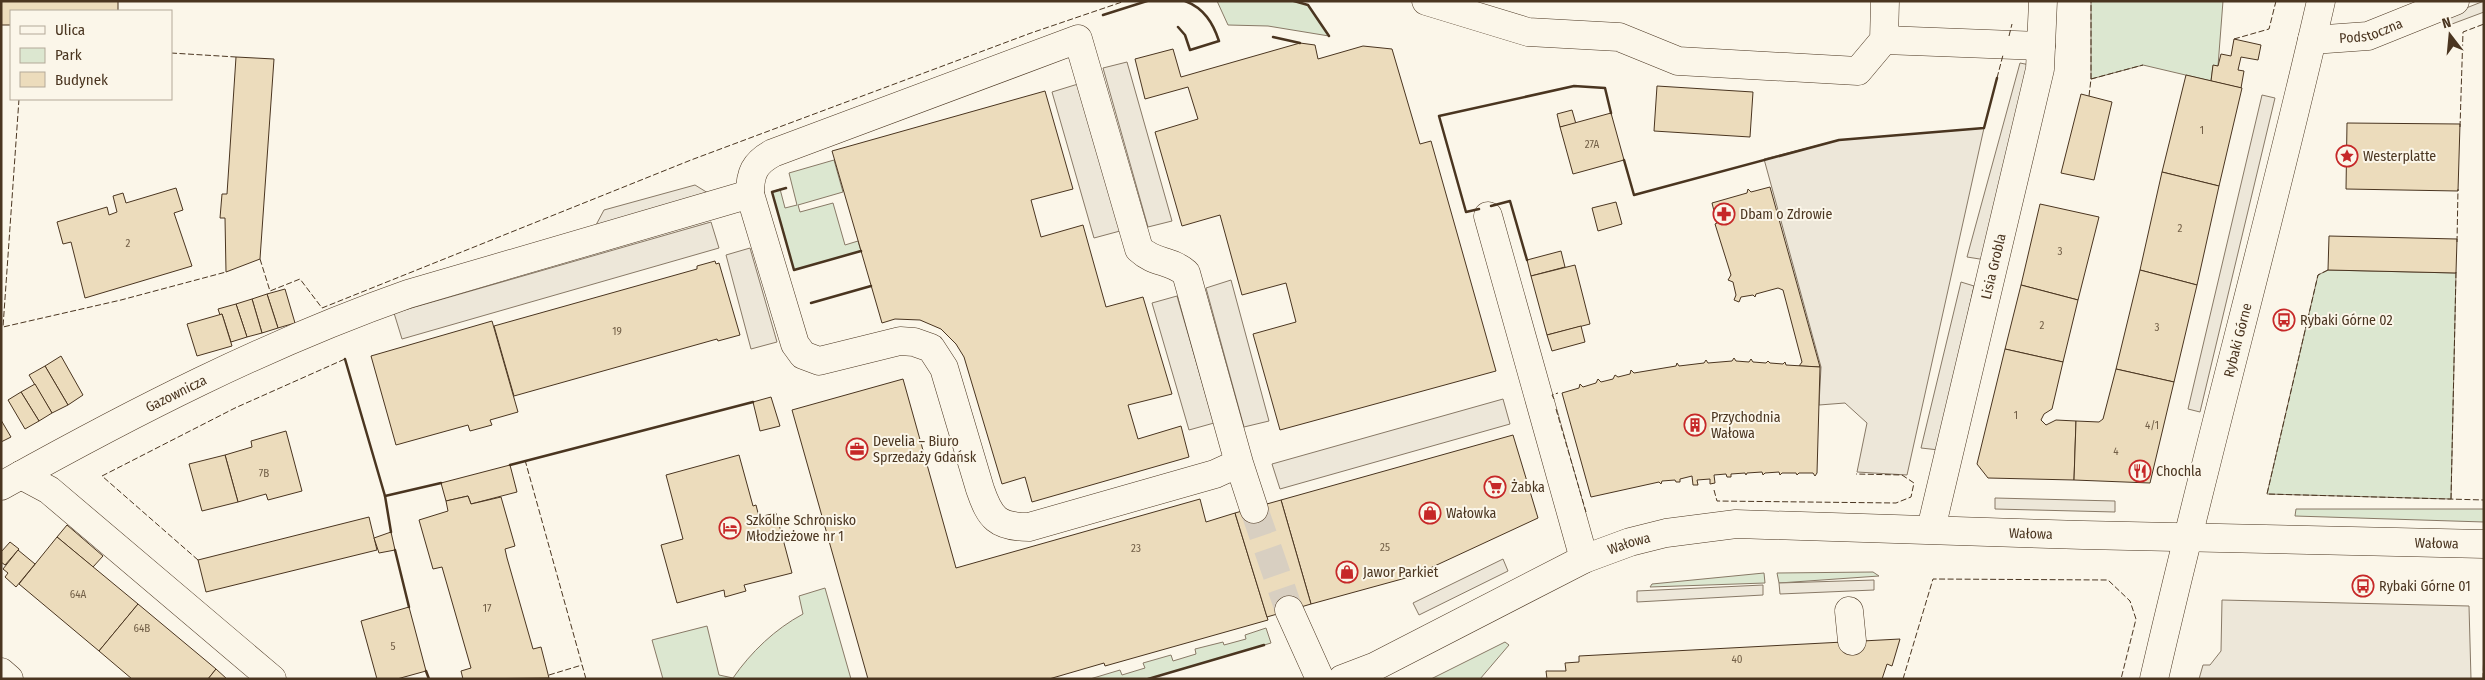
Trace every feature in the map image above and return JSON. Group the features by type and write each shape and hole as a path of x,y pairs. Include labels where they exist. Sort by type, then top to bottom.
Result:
{"street":[{"path":"1426,1 1528,32 1620,36 1678,60 1858,72 1884,40 1885,1"},
{"name":"Lisia Grobla","path":"1931,529 2040,69 2043,1"},
{"name":"Rybaki Górne","path":"2154,679 2187,537 2293,126 2321,1"},
{"name":"Podstoczna","path":"2312,40 2368,36 2455,1"},
{"path":"1239,464 1215,474 1028,527 1012,527 995,520 986,506 980,489 944,368 931,348 914,342 900,341 819,361 803,355 795,344 750,194 750,174 760,160 773,153 1078,39 1139,249 1148,258 1177,265 1186,272 1239,464 1254,509"},
{"path":"1884,40 2041,46"},
{"name":"Gazownicza","path":"11,481 196,382 354,312 408,294 750,194"},
{"path":"1488,216 1584,559"},
{"path":"11,481 50,490 272,679"},
{"name":"Wałowa","path":"1342,679 1376,666 1584,559 1639,540 1711,526 1736,524 2484,544"},
{"path":"1289,610 1320,679"},
{"path":"1849,610 1852,642"},
{"path":"1,672 9,679"}],"green space":[{"path":"1217,1 1294,1 1308,5 1329,36 1268,26 1228,25"},
{"path":"2091,1 2223,1 2218,66 2213,66 2211,81 2143,65 2091,79"},
{"path":"834,160 843,192 798,205 800,212 833,203 845,245 858,241 861,251 794,270 772,192 780,189 785,208 797,205 789,173"},
{"path":"2328,270 2456,273 2451,499 2267,494 2318,275"},
{"path":"2296,509 2484,509 2484,522 2295,516"},
{"path":"1873,572 1879,576 1779,583 1777,573"},
{"path":"1764,573 1765,583 1650,587 1652,584"},
{"path":"825,588 851,679 663,679 652,640 707,626 719,675 733,678 764,642 803,614 799,596"},
{"path":"1266,628 1271,643 1148,679 1090,679 1120,670 1122,675 1145,668 1143,663 1171,655 1173,661 1196,654 1195,649 1223,642 1224,645 1246,639 1245,635"},
{"path":"1505,642 1509,645 1480,679 1431,679"}],"shaded area":[{"path":"2484,1 2484,12 2444,27 2451,14"},
{"path":"1127,62 1172,221 1148,227 1103,68"},
{"path":"2020,63 2030,65 1986,260 1967,257"},
{"path":"1078,84 1120,231 1094,238 1052,92"},
{"path":"2262,95 2275,98 2200,412 2188,409"},
{"path":"1984,128 1907,475 1857,472 1867,423 1845,403 1819,405 1821,367 1764,159 1839,140"},
{"path":"695,185 708,193 596,225 604,210"},
{"path":"711,222 719,248 402,339 394,313"},
{"path":"750,248 777,342 751,349 726,255"},
{"path":"1231,280 1269,421 1244,427 1206,288"},
{"path":"1961,282 1974,286 1939,450 1921,448"},
{"path":"1177,296 1214,423 1189,430 1152,303"},
{"path":"1503,399 1510,424 1280,489 1272,464"},
{"path":"1995,498 2115,501 2115,512 1995,509"},
{"path":"1503,559 1508,571 1419,615 1413,603"},
{"path":"1874,580 1874,590 1780,594 1779,583"},
{"path":"1763,585 1763,595 1637,602 1637,591"},
{"path":"2222,600 2469,606 2471,679 2199,679 2203,665 2210,665 2221,651"}],"building":[{"path":"1,1 118,1 118,10 10,10 10,25 1,25"},
{"path":"2234,39 2261,45 2258,60 2241,57 2238,70 2244,71 2241,88 2211,81 2213,65 2218,66 2221,54 2231,56"},
{"path":"1300,43 1315,45 1318,59 1363,46 1392,49 1420,144 1431,141 1496,371 1280,430 1253,334 1296,322 1286,283 1242,295 1220,215 1182,226 1155,132 1198,119 1188,87 1145,99 1135,59 1173,49 1181,77"},
{"path":"236,57 274,59 260,259 226,272 225,218 220,218 222,194 227,194"},
{"path":"2186,75 2242,88 2219,186 2162,172"},
{"path":"1657,86 1753,92 1750,137 1654,131"},
{"path":"1045,91 1073,189 1031,200 1041,237 1083,225 1106,307 1143,297 1172,394 1128,405 1138,439 1181,426 1189,457 1032,502 1025,477 1002,484 964,357 956,344 941,329 920,320 895,319 882,323 832,151"},
{"path":"2081,94 2112,102 2094,180 2061,173"},
{"path":"1572,110 1576,124 1560,127 1557,114"},
{"path":"1611,113 1624,160 1573,174 1560,127"},
{"path":"2347,123 2460,124 2458,191 2346,189"},
{"path":"2162,172 2219,186 2197,285 2140,270"},
{"path":"1770,187 1820,367 1799,366 1802,362 1783,290 1778,288 1756,294 1755,297 1753,295 1741,297 1739,302 1734,300 1736,295 1733,282 1728,280 1731,275 1715,224 1717,223 1712,203 1747,193 1748,189 1751,192"},
{"path":"176,188 183,210 174,213 192,266 85,298 71,242 63,244 57,222 107,207 109,215 117,212 113,196 123,193 126,203"},
{"path":"1616,202 1622,224 1598,231 1592,208"},
{"path":"2040,204 2099,217 2078,300 2021,285"},
{"path":"2329,236 2457,239 2456,273 2328,270"},
{"path":"1561,251 1565,267 1531,276 1527,260"},
{"path":"715,261 716,264 719,263 740,335 718,341 717,339 514,396 494,326 697,269 697,266"},
{"path":"1575,265 1590,324 1547,335 1531,276"},
{"path":"2140,270 2197,285 2174,382 2116,369"},
{"path":"2021,285 2078,300 2063,362 2005,349"},
{"path":"285,289 295,323 278,328 267,294"},
{"path":"267,294 278,328 262,333 252,299"},
{"path":"252,299 262,333 247,337 236,304"},
{"path":"236,304 247,337 231,342 222,314 220,315 218,309"},
{"path":"222,314 232,346 197,356 187,324"},
{"path":"492,321 518,412 490,420 492,425 470,431 468,425 396,445 371,356"},
{"path":"1581,326 1585,342 1552,351 1547,335"},
{"path":"2005,349 2063,362 2052,409 2044,414 2041,420 2046,425 2056,420 2076,421 2074,480 1988,478 1977,464"},
{"path":"61,356 83,395 68,405 45,366"},
{"name":"Przychodnia Wałowa","path":"1734,358 1736,361 1749,362 1751,359 1753,362 1766,363 1768,361 1770,363 1783,364 1785,362 1786,365 1820,367 1817,473 1815,476 1813,473 1799,473 1797,475 1796,473 1782,473 1780,475 1779,472 1765,473 1763,475 1762,472 1747,473 1746,475 1745,473 1731,474 1731,477 1727,477 1726,474 1714,475 1715,483 1710,484 1710,479 1697,480 1698,485 1693,485 1692,476 1680,479 1680,482 1675,480 1662,481 1661,484 1659,482 1591,497 1562,393 1579,388 1580,384 1583,387 1596,383 1598,379 1601,382 1613,379 1615,375 1618,377 1630,374 1631,370 1634,373 1676,366 1677,363 1679,366 1704,363 1706,360 1708,363 1732,361"},
{"path":"45,366 68,405 52,413 29,375"},
{"path":"2116,369 2174,382 2150,483 2074,480 2076,421 2099,422 2103,419"},
{"path":"903,379 956,568 1200,499 1206,522 1235,513 1268,620 1105,666 1104,663 1049,679 868,679 792,410"},
{"path":"35,384 52,413 39,421 21,392"},
{"path":"21,392 39,421 25,429 8,400"},
{"path":"771,397 780,426 760,431 753,402"},
{"path":"1,420 11,437 1,442"},
{"path":"286,431 302,491 268,500 266,494 238,502 225,455 252,447 251,441"},
{"path":"1513,435 1538,518 1413,576 1311,604 1281,500"},
{"path":"225,455 238,502 202,511 189,464"},
{"name":"Szkolne Schronisko Młodzieżowe nr 1","path":"739,455 753,506 756,505 759,517 776,513 792,573 744,585 746,591 725,597 724,590 677,603 661,545 683,539 666,475"},
{"path":"510,465 517,492 471,504 468,496 446,501 441,483"},
{"path":"468,496 471,504 501,497 515,546 505,549 507,558 533,649 541,647 549,678 463,679 461,671 471,668 442,567 433,569 419,520 448,511 446,501"},
{"path":"1281,500 1311,604 1267,617 1235,513"},
{"path":"369,517 377,550 206,592 198,560"},
{"path":"67,525 103,556 93,567 57,537"},
{"path":"391,532 395,550 379,553 374,538"},
{"path":"57,537 138,604 99,651 19,584"},
{"path":"10,542 19,549 5,565 1,562 1,552"},
{"path":"18,550 35,564 16,587 5,577 8,573 3,569"},
{"path":"138,604 216,669 208,679 132,679 99,651"},
{"path":"409,607 426,671 397,679 377,679 361,621"},
{"path":"1900,639 1892,666 1887,664 1882,679 1547,679 1546,671 1566,671 1565,663 1579,662 1579,656"},
{"path":"216,669 227,679 208,679"}],"tunnel":[{"path":"1254,509 1289,610"}],"fence":[{"path":"260,259 270,291 300,279 322,308 691,160 1031,33 1125,1"},
{"path":"2089,96 2091,79 2091,1"},
{"path":"2234,39 2269,29 2276,1"},
{"path":"2009,36 2012,24"},
{"path":"2460,127 2463,32 2484,24"},
{"path":"172,53 236,57"},
{"path":"1997,78 2003,55"},
{"path":"2091,79 2143,65"},
{"path":"19,100 3,327 121,300 226,272"},
{"path":"2457,242 2458,189"},
{"path":"2328,270 2318,275 2267,494 2484,500"},
{"path":"2451,499 2456,272"},
{"path":"198,560 102,476 235,408 345,359"},
{"path":"1554,399 1552,395 1558,393"},
{"path":"1556,409 1586,512"},
{"path":"525,460 586,679"},
{"path":"1714,490 1717,501 1896,503 1911,497 1914,483 1902,475 1856,474"},
{"path":"1903,679 1933,579 2108,580 2130,601 2136,619 2121,679"},
{"path":"2483,679 2484,649"},
{"path":"549,675 582,665"}],"wall":[{"path":"1103,15 1147,1"},
{"path":"1178,27 1185,35 1190,50 1219,41 1214,28 1203,12 1185,1"},
{"path":"1294,1 1308,5 1329,36"},
{"path":"1273,37 1300,43"},
{"path":"1624,160 1634,195 1839,140 1984,128 1997,78"},
{"path":"1479,209 1466,212 1439,116 1574,86 1605,88 1611,113"},
{"path":"786,188 772,192 794,270 861,251"},
{"path":"1491,206 1510,201 1527,260"},
{"path":"811,303 871,286"},
{"path":"345,359 385,496 441,483"},
{"path":"510,465 753,402"},
{"path":"385,496 391,532"},
{"path":"395,550 409,607"},
{"path":"1148,679 1264,645"},
{"path":"426,671 429,679"}],"place":[{"name":"Westerplatte","path":"2347,156"},
{"name":"Dbam o Zdrowie","path":"1724,214"},
{"name":"Rybaki Górne 02","path":"2284,320"},
{"name":"Przychodnia Wałowa","path":"1695,425"},
{"name":"Develia – Biuro Sprzedaży Gdańsk","path":"857,449"},
{"name":"Chochla","path":"2140,471"},
{"name":"Żabka","path":"1495,487"},
{"name":"Wałowka","path":"1430,513"},
{"name":"Szkolne Schronisko Młodzieżowe nr 1","path":"730,528"},
{"name":"Jawor Parkiet","path":"1347,572"},
{"name":"Rybaki Górne 01","path":"2363,586"}]}
